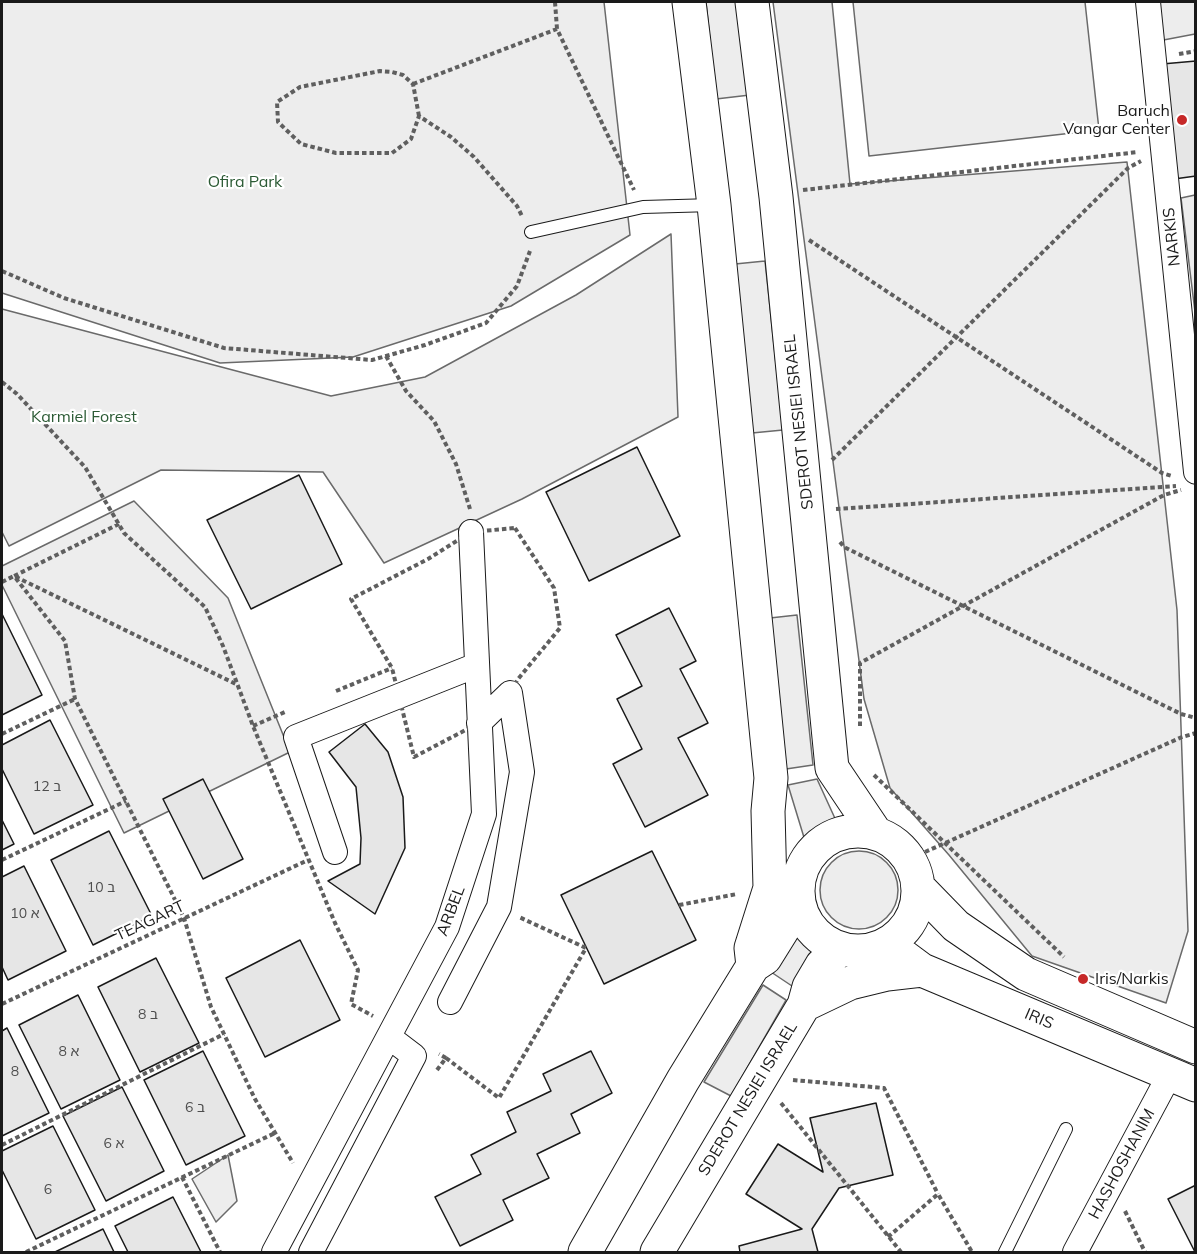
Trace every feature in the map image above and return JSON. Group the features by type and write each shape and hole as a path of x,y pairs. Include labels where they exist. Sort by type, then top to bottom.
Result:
{"main road":[{"path":"585,1252 683,1080 753,966 765,958 799,890 807,857 820,843 837,834 856,830 874,832 892,840 906,853 915,870 918,888 916,907 910,922 887,944 872,949 856,951 840,949 826,943 804,920 799,890 771,778 714,205 688,2"},
{"name":"SDEROT NESIEI ISRAEL","path":"752,2 776,197 832,768 874,832"},
{"path":"753,966 751,948 770,888 768,812 771,778"},
{"path":"918,888 956,926 1026,974 1194,1039"},
{"name":"IRIS","path":"887,944 922,970 1183,1080"},
{"name":"SDEROT NESIEI ISRAEL","path":"657,1252 804,1005 809,987 822,965 840,949"},
{"path":"804,1005 850,982 887,974 922,970"}],"street":[{"name":"NARKIS","path":"1148,2 1163,149 1185,481"},
{"name":"ARBEL","path":"274,1252 447,927 484,814 472,525"},
{"path":"335,852 296,737 477,665"},
{"path":"450,1002 499,908 522,772 510,693 479,723"},
{"path":"312,1252 414,1056 391,1032"},
{"name":"HASHOSHANIM","path":"1075,1252 1112,1183 1183,1080"}],"lane":[{"path":"531,232 643,207 714,205"},
{"path":"1005,1252 1066,1129"}],"path":[{"path":"555,2 557,29 643,207"},
{"path":"413,84 557,29"},
{"path":"380,71 403,75 413,84 419,116 411,139 392,153 336,153 301,144 278,122 277,102 300,87 380,71"},
{"path":"2,271 64,298 224,348 372,360 486,323 517,286 531,249 531,232 517,206 474,157 451,137 419,116"},
{"path":"776,197 797,190 1163,149"},
{"path":"828,469 832,458 1128,168 1163,149"},
{"path":"803,236 1162,473 1185,481"},
{"path":"386,356 406,391 434,421 456,464 472,525"},
{"path":"2,382 17,394 85,467 124,533 205,607 223,646 334,923 358,970 351,1004 391,1032"},
{"path":"808,510 1185,481"},
{"path":"860,730 860,663 1164,495 1185,481"},
{"path":"808,510 844,547 1181,714 1196,718"},
{"path":"2,582 119,524"},
{"path":"14,576 238,685"},
{"path":"14,576 65,641 75,699 184,918 211,1008 255,1099 308,1189"},
{"path":"2,734 75,699"},
{"path":"925,852 1182,737 1196,733"},
{"path":"868,770 1064,957"},
{"path":"2,860 126,801"},
{"name":"TEAGART","path":"2,1004 308,860"},
{"path":"679,905 739,894"},
{"path":"436,1052 499,1098 586,948 499,908"},
{"path":"2,1145 224,1034"},
{"path":"432,1077 446,1058"},
{"path":"760,1077 884,1088 938,1194 972,1252"},
{"path":"760,1077 901,1252"},
{"path":"26,1252 275,1133"},
{"path":"182,1177 220,1252"},
{"path":"1112,1183 1145,1252"},
{"path":"888,1237 938,1194"}],"shaded area":[{"name":"Ofira Park","path":"2,2 604,2 630,235 511,306 353,357 220,363 2,293"},
{"path":"706,2 738,2 750,95 716,99"},
{"path":"773,2 832,2 850,184 1127,162 1177,610 1188,931 1166,1003 1032,956 949,855 890,788 864,699"},
{"path":"853,2 1085,2 1099,130 869,156"},
{"path":"1161,2 1195,2 1195,34 1153,42 1154,10"},
{"path":"1196,195 1195,312 1181,198"},
{"name":"Karmiel Forest","path":"671,234 678,417 522,499 384,563 323,472 161,470 9,546 2,532 2,309 331,396 425,377 576,295"},
{"path":"765,261 783,430 752,433 735,264"},
{"path":"134,501 228,598 290,752 124,833 2,585 2,566"},
{"path":"797,615 813,765 786,769 770,618"},
{"path":"817,779 838,825 827,829 806,844 788,785"},
{"path":"859,851 874,854 887,862 895,875 898,890 895,905 887,918 874,926 859,929 844,926 831,918 823,905 820,890 823,875 831,862 844,854"},
{"path":"793,932 820,950 795,988 771,972"},
{"path":"763,985 786,1000 731,1096 704,1082"},
{"path":"228,1155 237,1201 216,1222 192,1179"}],"building":[{"name":"Baruch Vangar Center","path":"1196,61 1196,176 1174,179 1162,64"},
{"path":"637,447 680,536 589,581 546,492"},
{"path":"299,475 342,564 251,609 207,520"},
{"path":"669,608 696,661 680,669 708,723 678,738 708,795 645,827 613,764 642,749 617,699 642,686 616,635"},
{"path":"2,614 42,695 2,715"},
{"path":"50,720 93,805 34,834 2,769 2,745"},
{"path":"365,724 388,752 403,797 405,848 375,914 328,881 360,864 361,838 356,787 329,752"},
{"path":"203,779 243,859 203,879 163,799"},
{"path":"2,820 14,844 2,850"},
{"path":"109,831 152,916 93,945 51,860"},
{"path":"652,851 696,940 604,984 561,895"},
{"path":"24,866 66,951 8,980 2,967 2,877"},
{"path":"300,940 340,1020 265,1057 226,978"},
{"path":"156,958 199,1043 140,1072 98,987"},
{"path":"78,995 120,1080 61,1109 19,1025"},
{"path":"7,1028 49,1113 2,1136 2,1031"},
{"path":"203,1051 245,1136 186,1165 144,1080"},
{"path":"591,1051 612,1093 571,1114 580,1133 537,1154 549,1178 503,1200 513,1220 460,1246 435,1197 481,1174 471,1155 516,1132 507,1112 551,1091 543,1074"},
{"path":"122,1087 164,1171 106,1201 63,1116"},
{"path":"876,1103 893,1175 839,1188 812,1229 818,1252 740,1252 739,1246 802,1229 746,1194 778,1144 823,1172 810,1118"},
{"path":"53,1126 95,1210 36,1239 2,1170 2,1151"},
{"path":"1196,1185 1196,1252 1195,1252 1168,1199"},
{"path":"173,1197 201,1252 128,1252 115,1226"},
{"path":"103,1229 114,1252 55,1252"}],"place":[{"name":"Baruch Vangar Center","path":"1182,120"},
{"name":"Iris/Narkis","path":"1083,979"}]}
